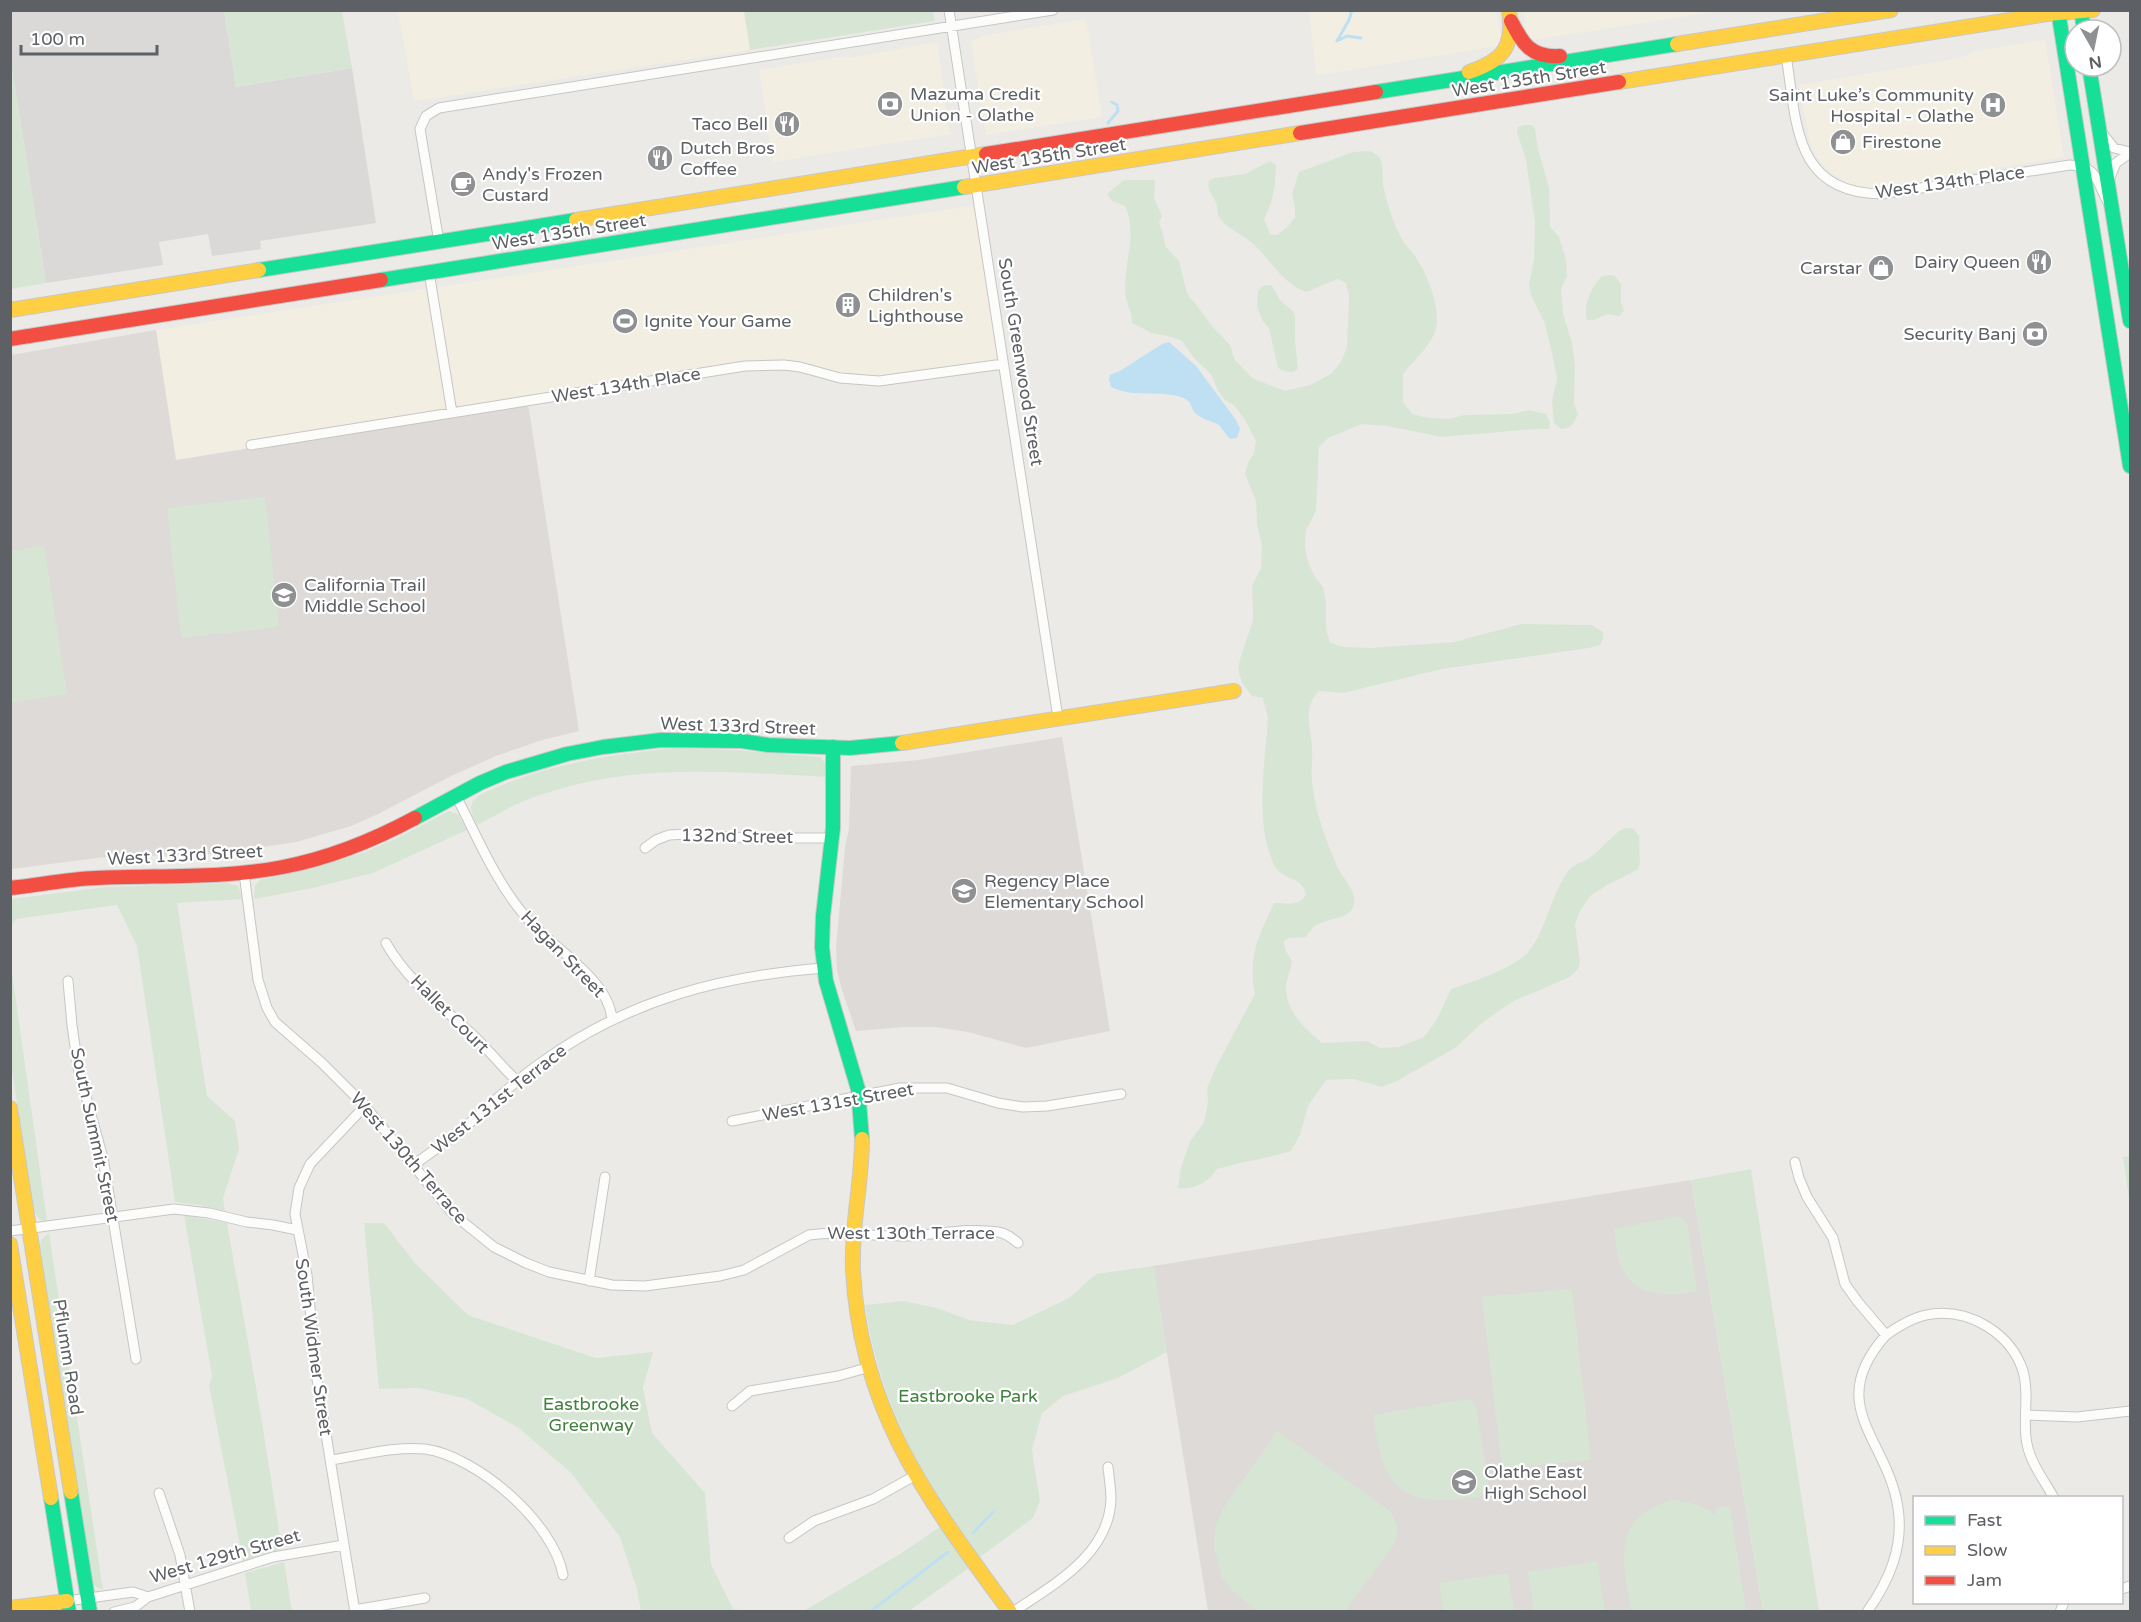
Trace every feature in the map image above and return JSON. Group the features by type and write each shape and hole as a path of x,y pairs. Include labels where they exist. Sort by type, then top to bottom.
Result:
{"main road":[{"name":"West 135th Street","path":"10,310 1891,10"},
{"name":"West 135th Street","path":"10,339 2035,15 2085,11"},
{"path":"2059,12 2130,466"},
{"path":"1510,16 1528,48 1533,53 1545,57 1707,33 1712,39"},
{"path":"1456,80 1465,73 1488,67 1506,51 1510,16"},
{"path":"2091,78 2130,321"},
{"name":"West 133rd Street","path":"10,888 93,878 244,873 283,867 350,848 498,776 538,762 613,746 661,740 699,740 850,748 917,742 1234,691"},
{"path":"833,747 832,838 822,933 824,968 831,1002 851,1056 860,1096 863,1130 853,1269 863,1343 885,1414 916,1475 946,1524 1012,1611"},
{"name":"Pflumm Road","path":"10,1108 89,1605"},
{"path":"10,1244 68,1606"},
{"name":"West 129th Street","path":"10,1608 68,1606"}],"street":[{"name":"South Greenwood Street","path":"948,10 1058,718"},
{"path":"439,242 420,129 426,116 439,108 1053,10"},
{"name":"West 134th Place","path":"1786,56 1799,138 1804,152 1824,177 1843,188 1857,192 1882,194 2070,165 2083,166"},
{"path":"2100,130 2114,148 2130,153"},
{"path":"2109,182 2116,163 2130,153"},
{"path":"2083,166 2091,169 2095,174 2099,187 2113,209"},
{"path":"429,272 452,413"},
{"name":"West 134th Place","path":"251,445 745,366 784,365 840,378 879,381 1003,364"},
{"name":"Hagan Street","path":"456,796 512,900 526,917 595,984 612,1008 612,1020"},
{"name":"132nd Street","path":"645,848 669,835 686,834 745,838 832,838"},
{"name":"West 130th Terrace","path":"244,873 258,980 267,1008 281,1028 322,1063 365,1106 453,1214 494,1246 526,1263 549,1272 589,1281 637,1286 720,1276 744,1270 809,1235 833,1232 906,1236 950,1231 996,1231 1004,1233 1018,1243"},
{"name":"Hallet Court","path":"386,944 421,986 517,1081"},
{"name":"West 131st Terrace","path":"414,1165 465,1127 517,1081 559,1050 612,1020 658,1000 706,985 768,973 824,968"},
{"name":"South Summit Street","path":"68,981 78,1068 103,1158 136,1359"},
{"name":"West 131st Street","path":"732,1121 900,1088 926,1087 965,1092 998,1103 1023,1107 1047,1106 1121,1094"},
{"name":"South Widmer Street","path":"354,1611 316,1373 307,1275 297,1230 296,1205 299,1188 316,1157 365,1106"},
{"path":"1796,1162 1799,1178 1807,1197 1833,1238 1845,1284 1886,1335"},
{"path":"589,1281 605,1177"},
{"path":"10,1231 156,1210 191,1210 297,1230"},
{"path":"1867,1611 1882,1592 1888,1579 1899,1537 1895,1493 1864,1425 1859,1399 1862,1373 1876,1346 1886,1335 1905,1323 1932,1314 1967,1317 1986,1325 2009,1345 2020,1363 2026,1387 2027,1446 2053,1496"},
{"path":"732,1406 750,1391 838,1376 870,1367"},
{"path":"2026,1415 2077,1418 2130,1411"},
{"path":"330,1460 413,1449 433,1450 460,1459 515,1500 538,1524 554,1547 563,1575"},
{"path":"1012,1611 1073,1570 1096,1544 1109,1513 1111,1500 1108,1467"},
{"path":"789,1538 814,1521 873,1499 916,1475"},
{"path":"159,1493 176,1541 187,1586 190,1611"},
{"name":"West 129th Street","path":"68,1606 89,1605 133,1592 148,1598 273,1557 344,1545"},
{"path":"114,1611 135,1607 148,1598"},
{"path":"354,1611 425,1598"}],"shaded area":[{"path":"1523,10 1720,11 1533,40 1526,32"},
{"path":"10,11 224,11 236,87 352,68 376,223 260,241 261,249 212,256 208,234 159,242 163,265 46,283 11,63"},
{"path":"398,11 744,11 750,50 414,101"},
{"path":"1309,11 1497,11 1501,37 1497,46 1319,75 1316,73"},
{"path":"1086,19 1102,117 986,135 971,42 982,36"},
{"path":"2045,40 2064,157 1873,188 1849,184 1831,173 1811,147 1799,85 1938,62 1962,57 1976,51"},
{"path":"937,42 950,134 773,162 759,70 841,57 849,58"},
{"path":"978,205 1003,364 879,381 800,367 721,369 176,460 156,330"},
{"name":"California Trail Middle School","path":"156,330 176,460 528,404 579,731 542,740 496,756 351,826 296,842 215,854 105,857 11,869 11,355"},
{"name":"Regency Place Elementary School","path":"1062,737 1110,1031 1026,1048 968,1032 936,1027 856,1031 837,970 836,948 845,847 849,829 851,766 919,760"},
{"name":"Olathe East High School","path":"1691,1180 1763,1611 1208,1611 1153,1266"}],"green space":[{"path":"224,11 342,11 352,68 236,87"},
{"path":"744,11 933,11 935,21 750,50"},
{"path":"11,62 46,283 10,289"},
{"path":"1532,125 1535,128 1538,149 1549,187 1550,227 1559,237 1566,260 1567,276 1561,289 1563,314 1572,343 1575,365 1574,404 1578,414 1572,425 1564,429 1554,423 1552,401 1557,379 1545,324 1531,295 1529,285 1534,259 1535,222 1526,160 1517,132 1518,127"},
{"path":"1369,151 1375,154 1381,162 1384,189 1392,216 1403,241 1425,273 1434,296 1437,312 1436,328 1429,343 1403,374 1403,402 1412,414 1428,418 1449,419 1464,415 1512,414 1529,410 1546,414 1550,422 1549,429 1441,437 1387,426 1362,424 1328,438 1319,447 1316,511 1306,530 1305,547 1308,562 1323,587 1326,603 1326,629 1330,643 1344,647 1371,648 1454,642 1521,624 1592,625 1603,632 1603,639 1600,645 1589,648 1442,669 1343,693 1319,691 1309,711 1313,791 1328,844 1338,869 1355,900 1352,910 1343,916 1319,923 1306,937 1289,938 1284,941 1285,949 1292,961 1286,989 1293,1013 1303,1026 1322,1043 1367,1041 1381,1048 1399,1047 1424,1037 1436,1021 1451,989 1504,968 1529,951 1541,931 1558,888 1572,867 1592,856 1619,831 1626,828 1634,829 1639,836 1640,865 1637,870 1590,896 1580,911 1575,924 1580,962 1578,969 1570,977 1512,1002 1483,1022 1455,1048 1397,1081 1382,1087 1353,1079 1326,1080 1308,1106 1300,1135 1291,1151 1217,1169 1210,1178 1200,1184 1190,1188 1178,1188 1181,1168 1190,1141 1204,1123 1208,1102 1207,1088 1255,994 1252,969 1256,947 1274,903 1296,903 1306,895 1297,881 1278,870 1268,848 1264,830 1262,793 1268,718 1263,698 1252,696 1242,683 1238,669 1253,620 1252,586 1261,568 1262,546 1257,525 1256,501 1245,474 1254,453 1256,441 1244,418 1234,405 1225,400 1218,391 1211,374 1195,359 1182,341 1152,333 1132,323 1125,291 1130,237 1129,216 1125,206 1112,201 1107,194 1124,180 1155,180 1154,198 1162,216 1159,222 1165,246 1179,261 1187,293 1230,345 1235,360 1252,378 1285,391 1310,385 1331,374 1341,362 1347,347 1349,295 1346,283 1338,279 1306,292 1290,283 1258,248 1220,219 1209,188 1209,180 1245,174 1270,161 1276,165 1271,203 1264,219 1270,234 1277,235 1295,218 1292,194 1299,172 1353,152"},
{"path":"1602,276 1615,276 1621,284 1621,302 1624,311 1619,316 1607,314 1594,320 1587,320 1586,308 1591,291"},
{"path":"1266,285 1272,286 1280,300 1293,311 1295,317 1298,368 1294,372 1286,372 1278,368 1269,328 1262,320 1257,306 1258,291"},
{"path":"265,497 279,627 181,638 167,508"},
{"path":"44,545 67,694 11,703 11,551"},
{"path":"677,748 820,757 826,764 828,777 713,772 638,774 601,779 526,800 477,825 472,814 472,803 479,796 517,779 584,761"},
{"path":"449,811 458,814 467,830 373,873 313,888 254,899 255,885 260,880 365,852"},
{"path":"228,883 238,886 243,899 177,903 207,1096 235,1121 239,1149 223,1198 225,1211 175,1202 137,946 117,905 16,919 11,927 11,899 106,887"},
{"path":"11,965 47,1221 40,1220 34,1212 11,1064"},
{"path":"2130,1156 2130,1198 2129,1198 2123,1157"},
{"path":"1751,1169 1819,1611 1763,1611 1691,1180"},
{"path":"184,1215 227,1223 260,1410 282,1549 243,1561 209,1385 212,1376"},
{"path":"1678,1216 1687,1223 1697,1291 1659,1294 1640,1288 1623,1270 1617,1253 1614,1229"},
{"name":"Eastbrooke Greenway","path":"364,1223 384,1223 415,1263 468,1315 596,1358 653,1352 643,1388 652,1433 705,1493 711,1564 733,1609 753,1611 641,1611 637,1589 620,1537 571,1473 519,1428 467,1399 419,1388 379,1389"},
{"path":"49,1233 103,1590 95,1586 92,1580 40,1246 41,1240"},
{"name":"Eastbrooke Park","path":"1153,1266 1167,1352 1118,1378 1063,1396 1042,1413 1032,1450 1040,1501 1033,1518 980,1557 939,1497 892,1408 872,1342 865,1305 903,1301 937,1308 969,1320 1013,1325 1069,1298 1096,1274"},
{"path":"1572,1289 1591,1460 1502,1468 1482,1297"},
{"path":"1469,1399 1476,1405 1490,1495 1430,1500 1403,1490 1392,1480 1384,1465 1373,1415"},
{"path":"1277,1431 1389,1510 1396,1522 1397,1534 1394,1544 1345,1611 1257,1611 1232,1590 1222,1577 1214,1547 1215,1528 1222,1510"},
{"path":"1671,1500 1694,1504 1716,1515 1715,1508 1730,1506 1746,1611 1631,1611 1624,1559 1629,1531 1638,1518 1651,1508"},
{"path":"940,1527 970,1567 909,1611 802,1612 900,1554"},
{"path":"1597,1561 1605,1611 1534,1611 1528,1572"},
{"path":"284,1562 292,1611 251,1611 245,1573"},
{"path":"1508,1573 1514,1611 1443,1611 1439,1583"}],"water":[{"path":"1169,342 1196,366 1236,420 1240,429 1237,438 1230,439 1218,424 1198,415 1184,398 1164,394 1128,392 1111,387 1110,375"}],"waterway":[{"path":"1337,41 1352,10"},
{"path":"1339,40 1347,36 1361,38"},
{"path":"1108,123 1118,111 1117,105 1112,102"},
{"path":"973,1533 993,1512"},
{"path":"870,1612 948,1552"}],"traffic: fast":[{"path":"2058,10 2130,466"},
{"path":"2081,10 2082,18"},
{"path":"1376,92 1677,44"},
{"path":"2091,78 2130,321"},
{"path":"381,280 964,187"},
{"path":"259,270 576,220"},
{"path":"415,818 480,783 506,772 567,754 603,747 661,740 742,741 768,745 850,748 902,743"},
{"path":"833,747 833,828 823,916 822,947 826,981 858,1089 862,1139"},
{"path":"71,1492 90,1612"},
{"path":"51,1498 69,1612"}],"traffic: slow":[{"path":"1469,72 1491,62 1504,50 1510,34 1509,10"},
{"path":"1677,44 1891,10"},
{"path":"1619,82 2047,14 2093,10"},
{"path":"964,187 1300,133"},
{"path":"576,220 986,154"},
{"path":"10,310 259,270"},
{"path":"902,743 1234,691"},
{"path":"10,1108 71,1492"},
{"path":"862,1139 853,1270 858,1321 869,1368 885,1412 904,1453 927,1493 1010,1612"},
{"path":"10,1244 51,1498"},
{"path":"10,1608 67,1601"}],"traffic: jam":[{"path":"1511,21 1529,48 1542,55 1560,56"},
{"path":"1300,133 1619,82"},
{"path":"986,154 1376,92"},
{"path":"10,339 381,280"},
{"path":"10,888 85,879 213,875 260,871 318,859 384,834 415,818"}],"place":[{"name":"Mazuma Credit Union - Olathe","path":"890,104"},
{"name":"Saint Luke’s Community Hospital - Olathe","path":"1993,105"},
{"name":"Taco Bell","path":"787,124"},
{"name":"Firestone","path":"1843,142"},
{"name":"Dutch Bros Coffee","path":"660,158"},
{"name":"Andy's Frozen Custard","path":"463,184"},
{"name":"Dairy Queen","path":"2039,262"},
{"name":"Carstar","path":"1881,268"},
{"name":"Children's Lighthouse","path":"848,305"},
{"name":"Ignite Your Game","path":"625,321"},
{"name":"Security Banj","path":"2035,334"},
{"name":"California Trail Middle School","path":"284,595"},
{"name":"Regency Place Elementary School","path":"964,891"},
{"name":"Olathe East High School","path":"1464,1482"}]}
